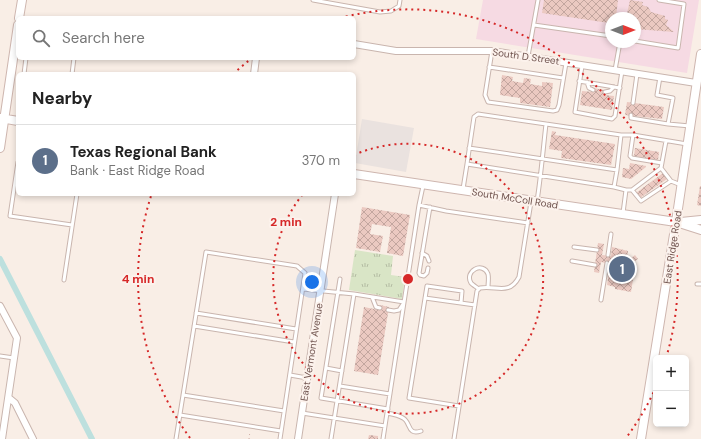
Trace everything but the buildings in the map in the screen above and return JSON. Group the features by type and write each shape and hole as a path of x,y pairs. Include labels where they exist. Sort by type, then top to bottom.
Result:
{"street":[{"path":"19,16 22,0"},
{"name":"South D Street","path":"356,44 396,51 492,51 696,83"},
{"path":"0,148 2,118 16,47"},
{"name":"East Ridge Road","path":"640,439 676,222 701,54"},
{"path":"254,72 256,60"},
{"path":"2,118 16,121"},
{"name":"South McColl Road","path":"356,174 676,222 701,230"},
{"name":"East Vermont Avenue","path":"298,439 335,196"},
{"name":"South McColl Road","path":"676,222 701,220"},
{"path":"0,306 17,338 2,439"},
{"path":"9,398 15,403 33,439"}],"lane":[{"path":"313,0 380,12 391,11 399,6 400,0"},
{"path":"528,56 538,0"},
{"path":"641,42 678,48 684,4 659,0"},
{"path":"534,25 605,35"},
{"path":"582,65 575,112 612,119 615,116 620,88 619,70 621,48"},
{"path":"492,51 485,95 488,102 553,111 557,110 560,105 566,62"},
{"path":"24,72 26,60"},
{"path":"72,72 74,60"},
{"path":"489,67 563,78"},
{"path":"633,103 638,74"},
{"path":"660,77 657,95 673,98 668,124"},
{"path":"579,81 620,88"},
{"path":"587,82 589,88 593,90"},
{"path":"605,92 610,91 614,87"},
{"path":"463,190 474,117 478,114 621,135 633,135 687,144"},
{"path":"632,115 631,118 690,126"},
{"path":"488,287 488,274 482,268 474,269 470,273 471,283 479,289 488,287 508,288 515,283 518,277 528,223 541,176 546,124"},
{"path":"614,187 621,135"},
{"path":"633,135 630,156 632,158 662,163"},
{"path":"666,141 662,168 671,181 681,185"},
{"path":"469,148 616,170"},
{"path":"467,164 626,190 641,187 645,181 662,168"},
{"path":"656,172 659,176"},
{"path":"16,176 10,216 72,225"},
{"path":"650,177 653,180"},
{"path":"645,181 648,184"},
{"path":"632,190 641,201 658,187 671,181"},
{"path":"383,439 423,184"},
{"path":"623,214 626,190"},
{"path":"64,280 77,196"},
{"path":"419,205 528,223"},
{"path":"428,268 427,273 424,276 420,275 419,273 430,207"},
{"path":"603,251 608,254 611,234"},
{"path":"574,247 597,250"},
{"path":"176,439 206,252 297,266 305,274 280,439"},
{"path":"422,253 427,256 429,261"},
{"path":"572,261 595,265"},
{"path":"601,266 606,265 601,300"},
{"path":"340,278 321,398 388,411 406,420 409,429 416,432 421,431"},
{"path":"459,406 410,398 427,286 462,291 460,303"},
{"path":"303,289 354,294 404,302"},
{"path":"454,439 477,291 479,289"},
{"path":"331,439 354,294"},
{"path":"372,297 376,307 380,308"},
{"path":"425,298 475,305"},
{"path":"388,310 398,310 404,302"},
{"path":"196,313 296,329"},
{"path":"194,326 294,342"},
{"path":"0,356 14,358"},
{"path":"326,368 342,371"},
{"path":"290,375 307,378"},
{"path":"340,386 390,394"},
{"path":"182,395 284,411"},
{"path":"302,413 385,426"},
{"path":"180,415 281,431"}],"path":[{"path":"249,439 251,426"}],"shaded area":[{"path":"483,0 699,0 687,73 476,39"},
{"path":"362,119 414,128 406,172 356,163"}],"green space":[{"path":"355,250 393,256 391,275 405,277 402,299 349,290"}],"waterway":[{"path":"0,259 92,439"}],"place":[{"name":"Texas Regional Bank","path":"622,269"}]}
